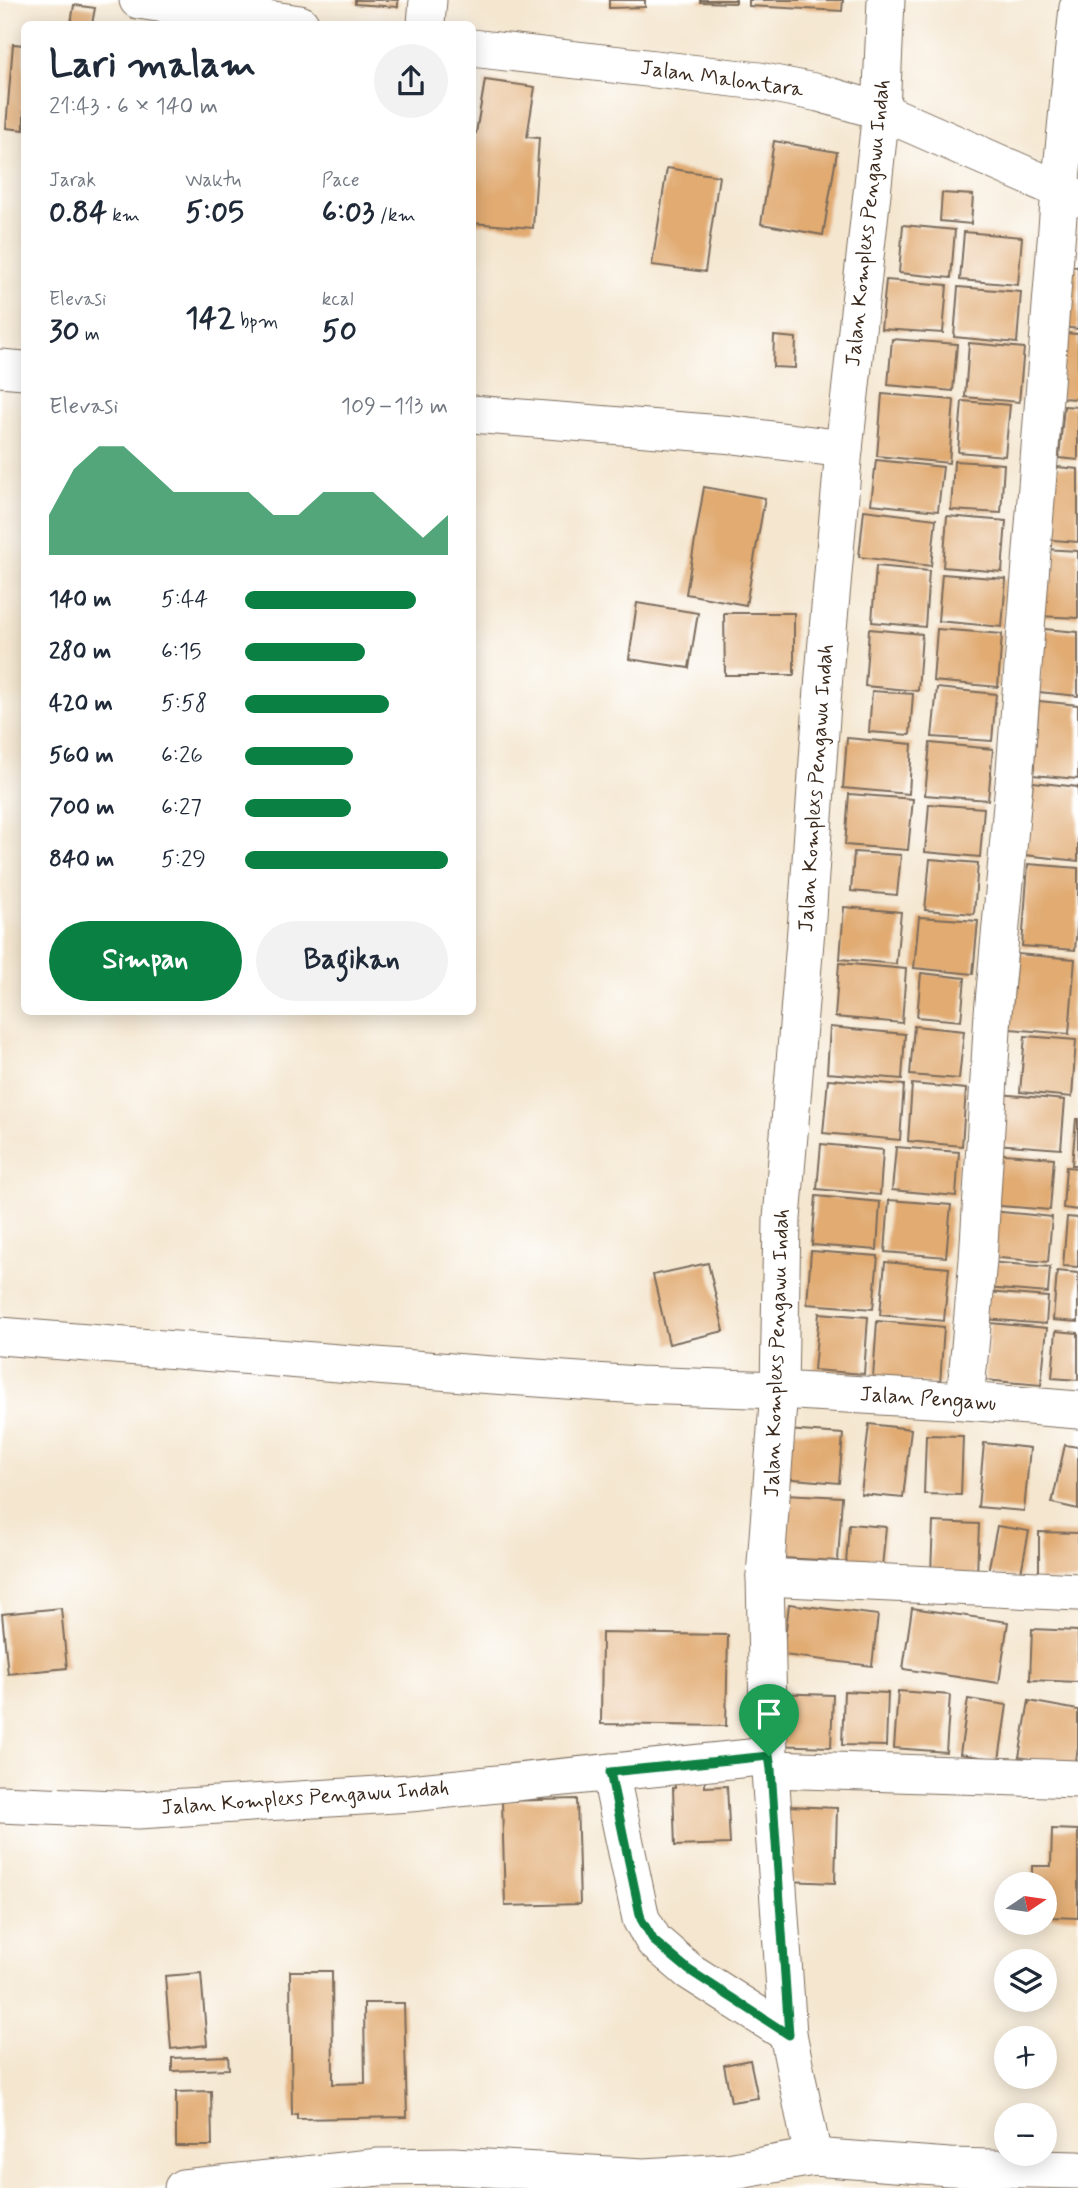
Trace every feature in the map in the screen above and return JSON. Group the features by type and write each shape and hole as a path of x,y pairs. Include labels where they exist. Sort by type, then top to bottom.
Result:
{"street":[{"path":"138,0 280,21"},
{"path":"426,21 428,0"},
{"name":"Jalan Komplexs Pengawu Indah","path":"813,2157 789,2035 770,1763 765,1577 779,1390 782,1219 825,662 844,449 881,111 886,0"},
{"path":"964,1401 978,1260 993,1013 1069,194 1078,7"},
{"name":"Jalan Malontara","path":"476,48 759,81 819,93 881,111 1069,194"},
{"path":"0,368 21,370"},
{"path":"476,414 734,435 844,449"},
{"name":"Jalan Pengawu","path":"0,1336 638,1385 779,1390 1078,1410"},
{"path":"765,1577 1078,1592"},
{"name":"Jalan Komplexs Pengawu Indah","path":"0,1804 138,1810 410,1793 610,1772 770,1763 1078,1779"},
{"path":"610,1772 641,1919 654,1941 689,1970 789,2035"},
{"path":"183,2188 379,2166 453,2166 644,2177 729,2172 813,2157 949,2167 1078,2170"}],"building":[{"path":"355,0 398,0 398,7 355,4"},
{"path":"609,0 645,0 645,7 609,8"},
{"path":"736,0 736,3 700,2"},
{"path":"749,0 843,0 842,11 749,6"},
{"path":"74,5 95,8 93,21 71,21"},
{"path":"13,44 21,45 21,130 6,128"},
{"path":"485,80 535,87 527,137 539,138 533,228 476,223 476,133"},
{"path":"774,141 837,152 823,235 761,224"},
{"path":"667,168 719,176 705,272 652,265"},
{"path":"942,193 973,195 971,224 940,221"},
{"path":"903,225 955,230 951,278 899,273"},
{"path":"964,232 1022,237 1018,285 960,280"},
{"path":"1069,266 1078,267 1078,329 1063,327"},
{"path":"886,280 947,285 943,333 881,329"},
{"path":"958,287 1021,292 1017,343 954,337"},
{"path":"1064,333 1078,334 1078,399 1059,398"},
{"path":"774,336 796,338 795,368 773,367"},
{"path":"892,339 957,344 953,391 888,385"},
{"path":"969,343 1024,348 1019,402 965,397"},
{"path":"882,394 954,400 949,463 877,456"},
{"path":"962,401 1010,405 1005,456 958,452"},
{"path":"1064,406 1078,407 1078,460 1059,458"},
{"path":"876,460 943,467 938,511 871,504"},
{"path":"954,461 1004,464 1001,513 951,510"},
{"path":"1047,466 1078,469 1078,542 1041,539"},
{"path":"704,487 765,498 746,605 686,594"},
{"path":"864,510 936,519 931,566 859,557"},
{"path":"947,516 1006,521 1002,572 943,567"},
{"path":"1043,549 1078,551 1078,618 1039,616"},
{"path":"876,566 929,571 925,627 872,622"},
{"path":"942,574 1006,579 1002,627 938,621"},
{"path":"637,603 698,613 689,668 629,659"},
{"path":"724,613 794,613 794,675 725,675"},
{"path":"869,629 922,634 918,691 865,686"},
{"path":"937,629 1002,634 998,687 933,681"},
{"path":"1044,629 1078,632 1078,696 1039,692"},
{"path":"937,688 996,694 992,741 932,737"},
{"path":"872,691 913,694 910,735 869,732"},
{"path":"1039,701 1078,705 1078,779 1033,775"},
{"path":"847,738 912,744 909,794 843,788"},
{"path":"930,743 993,749 988,800 925,795"},
{"path":"1033,782 1078,787 1078,861 1025,855"},
{"path":"849,794 913,799 908,850 845,845"},
{"path":"929,804 984,808 980,857 925,852"},
{"path":"854,852 901,855 897,895 851,891"},
{"path":"930,859 978,863 974,914 925,910"},
{"path":"1028,864 1078,868 1075,950 1022,946"},
{"path":"844,907 901,912 896,964 840,959"},
{"path":"919,917 978,921 973,974 914,968"},
{"path":"1017,954 1075,959 1069,1034 1010,1029"},
{"path":"839,963 906,969 902,1023 835,1017"},
{"path":"921,973 965,978 961,1021 917,1017"},
{"path":"914,1026 964,1031 959,1079 910,1075"},
{"path":"830,1027 905,1034 902,1079 827,1073"},
{"path":"1025,1036 1076,1040 1072,1097 1020,1092"},
{"path":"828,1079 904,1085 900,1140 823,1133"},
{"path":"912,1084 966,1089 962,1146 908,1141"},
{"path":"999,1094 1065,1100 1061,1149 995,1144"},
{"path":"1076,1119 1078,1165 1072,1165"},
{"path":"821,1144 883,1150 880,1195 817,1189"},
{"path":"896,1147 959,1152 956,1196 892,1190"},
{"path":"992,1153 1054,1158 1050,1210 988,1205"},
{"path":"1066,1167 1078,1168 1078,1210 1063,1208"},
{"path":"816,1196 880,1202 877,1250 812,1245"},
{"path":"889,1200 951,1205 946,1257 885,1252"},
{"path":"992,1211 1052,1217 1048,1262 988,1257"},
{"path":"1067,1217 1078,1218 1078,1267 1063,1266"},
{"path":"811,1251 878,1256 873,1309 807,1304"},
{"path":"885,1262 949,1268 944,1321 880,1315"},
{"path":"988,1262 1050,1267 1048,1293 986,1288"},
{"path":"708,1263 724,1331 669,1344 653,1275"},
{"path":"1057,1271 1078,1273 1078,1322 1053,1320"},
{"path":"987,1292 1048,1297 1046,1324 985,1319"},
{"path":"819,1313 868,1317 864,1374 814,1370"},
{"path":"877,1321 944,1327 940,1384 873,1378"},
{"path":"990,1323 1047,1328 1041,1385 985,1380"},
{"path":"1056,1331 1078,1333 1078,1380 1052,1378"},
{"path":"869,1424 911,1429 903,1498 861,1494"},
{"path":"786,1430 843,1434 839,1483 783,1478"},
{"path":"926,1435 963,1436 961,1495 924,1494"},
{"path":"984,1443 1030,1448 1024,1511 978,1507"},
{"path":"1065,1445 1078,1447 1078,1509 1052,1503"},
{"path":"785,1494 842,1497 838,1561 782,1558"},
{"path":"933,1522 979,1524 977,1575 931,1573"},
{"path":"849,1524 886,1527 882,1567 846,1564"},
{"path":"997,1526 1029,1531 1020,1578 988,1572"},
{"path":"1039,1532 1078,1533 1078,1580 1039,1580"},
{"path":"789,1604 878,1615 872,1666 783,1655"},
{"path":"61,1608 67,1668 8,1674 2,1614"},
{"path":"912,1608 1008,1622 999,1683 903,1669"},
{"path":"1032,1629 1078,1631 1078,1682 1030,1680"},
{"path":"602,1633 728,1635 726,1726 601,1724"},
{"path":"844,1691 888,1693 886,1746 842,1745"},
{"path":"898,1691 950,1695 946,1752 894,1748"},
{"path":"772,1693 833,1695 831,1747 770,1745"},
{"path":"968,1699 1007,1705 999,1760 960,1754"},
{"path":"1029,1701 1078,1710 1075,1767 1019,1757"},
{"path":"674,1769 705,1770 705,1787 727,1786 730,1844 675,1846"},
{"path":"577,1799 580,1904 505,1906 502,1801"},
{"path":"788,1806 837,1808 835,1883 787,1881"},
{"path":"1052,1829 1078,1830 1078,1918 1057,1917 1057,1872 1032,1872 1032,1866 1051,1866"},
{"path":"290,1971 332,1971 333,2084 365,2083 364,2003 404,2003 407,2117 297,2119 297,2114 292,2115"},
{"path":"201,1973 207,2045 171,2049 165,1976"},
{"path":"228,2056 229,2069 172,2071 172,2058"},
{"path":"750,2060 758,2098 731,2102 724,2065"},
{"path":"211,2091 212,2146 176,2146 176,2092"}],"route":[{"path":"769,1756 789,2035 689,1970 654,1941 641,1919 632,1886 610,1772 769,1756"}]}
